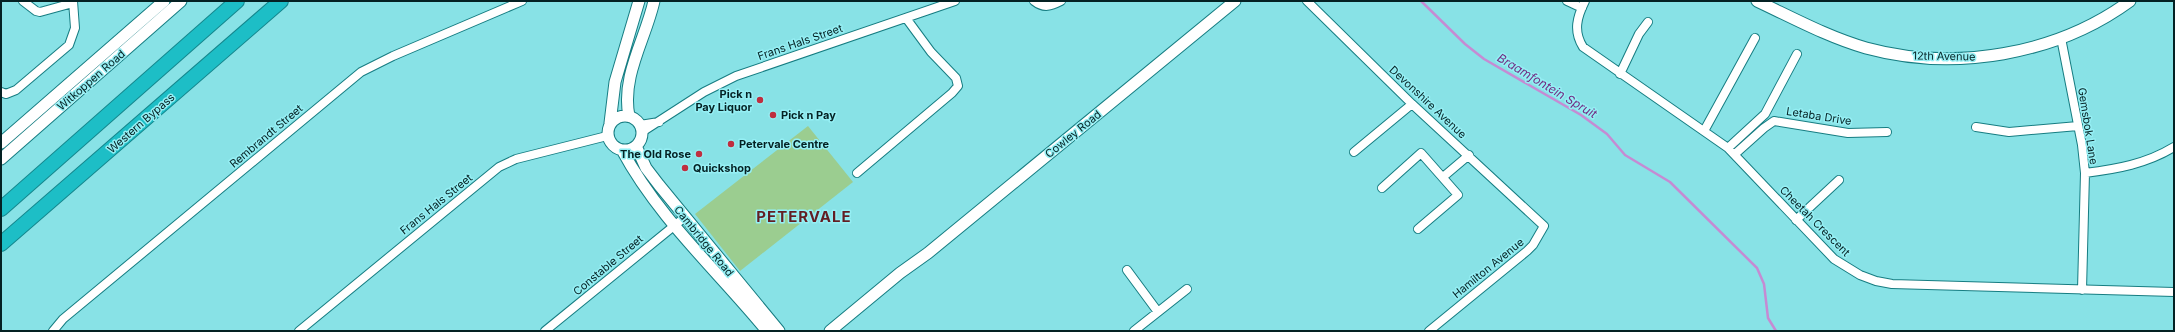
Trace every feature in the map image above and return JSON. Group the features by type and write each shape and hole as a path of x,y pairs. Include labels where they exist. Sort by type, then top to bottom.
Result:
{"highway":[{"path":"1,209 236,1"},
{"name":"Western Bypass","path":"1,244 281,1"}],"street":[{"path":"1,92 6,94 16,90 69,45 75,28 73,2 40,12 36,11 23,1"},
{"name":"Witkoppen Road","path":"1,143 164,1"},
{"name":"Witkoppen Road","path":"1,159 181,1"},
{"name":"Rembrandt Street","path":"53,331 69,314 361,72 393,56 522,1"},
{"path":"610,123 618,116 629,116 636,119 641,128 640,140 636,146 622,150 612,145 607,136 615,82 639,1"},
{"path":"629,116 627,106 629,82 654,1"},
{"name":"Frans Hals Street","path":"641,128 660,122 714,86 736,76 955,1"},
{"path":"1036,3 1050,6 1061,1"},
{"name":"Cowley Road","path":"830,331 1235,1"},
{"name":"Devonshire Avenue","path":"1307,1 1412,104 1535,217"},
{"path":"1567,1 1583,4"},
{"name":"12th Avenue","path":"1757,1 1837,38 1866,48 1898,55 1933,58 1974,57 2002,54 2061,38 2097,22 2130,1"},
{"name":"Cheetah Crescent","path":"1583,4 1576,24 1579,40 1589,52 1728,148 1834,259 1847,268 1876,281 1892,284 2174,292"},
{"path":"857,173 952,93 958,86 956,78 931,52 906,18"},
{"path":"1620,74 1639,34 1648,22"},
{"path":"1704,130 1755,38"},
{"name":"Gemsbok Lane","path":"2061,38 2078,126 2085,173 2082,290"},
{"path":"1728,148 1765,114 1797,54"},
{"path":"1354,152 1412,104"},
{"name":"Letaba Drive","path":"1735,154 1774,121 1848,133 1888,132"},
{"path":"1976,127 2009,132 2078,126"},
{"name":"Frans Hals Street","path":"299,331 499,167 516,158 607,136"},
{"name":"Cambridge Road","path":"636,146 646,168 770,326"},
{"path":"2085,173 2131,166 2162,154 2174,147"},
{"name":"Cambridge Road","path":"622,150 634,172 673,226 770,326 779,331"},
{"path":"1382,188 1421,153 1443,177 1458,195 1418,229"},
{"path":"1443,177 1469,155"},
{"path":"1796,220 1840,180"},
{"name":"Constable Street","path":"545,331 685,217"},
{"name":"Hamilton Avenue","path":"1429,331 1533,245 1544,226 1535,217"},
{"name":"Cowley Road","path":"840,331 904,277 911,266"},
{"path":"1127,270 1158,312"},
{"path":"1134,331 1187,289"},
{"path":"770,326 788,331"}],"green space":[{"path":"808,126 853,182 740,271 695,214"}],"waterway":[{"name":"Braamfontein Spruit","path":"1421,1 1465,44 1484,59 1581,115 1607,134 1625,155 1670,182 1757,268 1764,284 1768,318 1776,331"}],"place":[{"name":"Pick n Pay Liquor","path":"760,100"},
{"name":"Pick n Pay","path":"773,115"},
{"name":"Petervale Centre","path":"731,144"},
{"name":"The Old Rose","path":"699,154"},
{"name":"Quickshop","path":"685,168"}],"district":[{"name":"PETERVALE","path":"804,217"}]}
